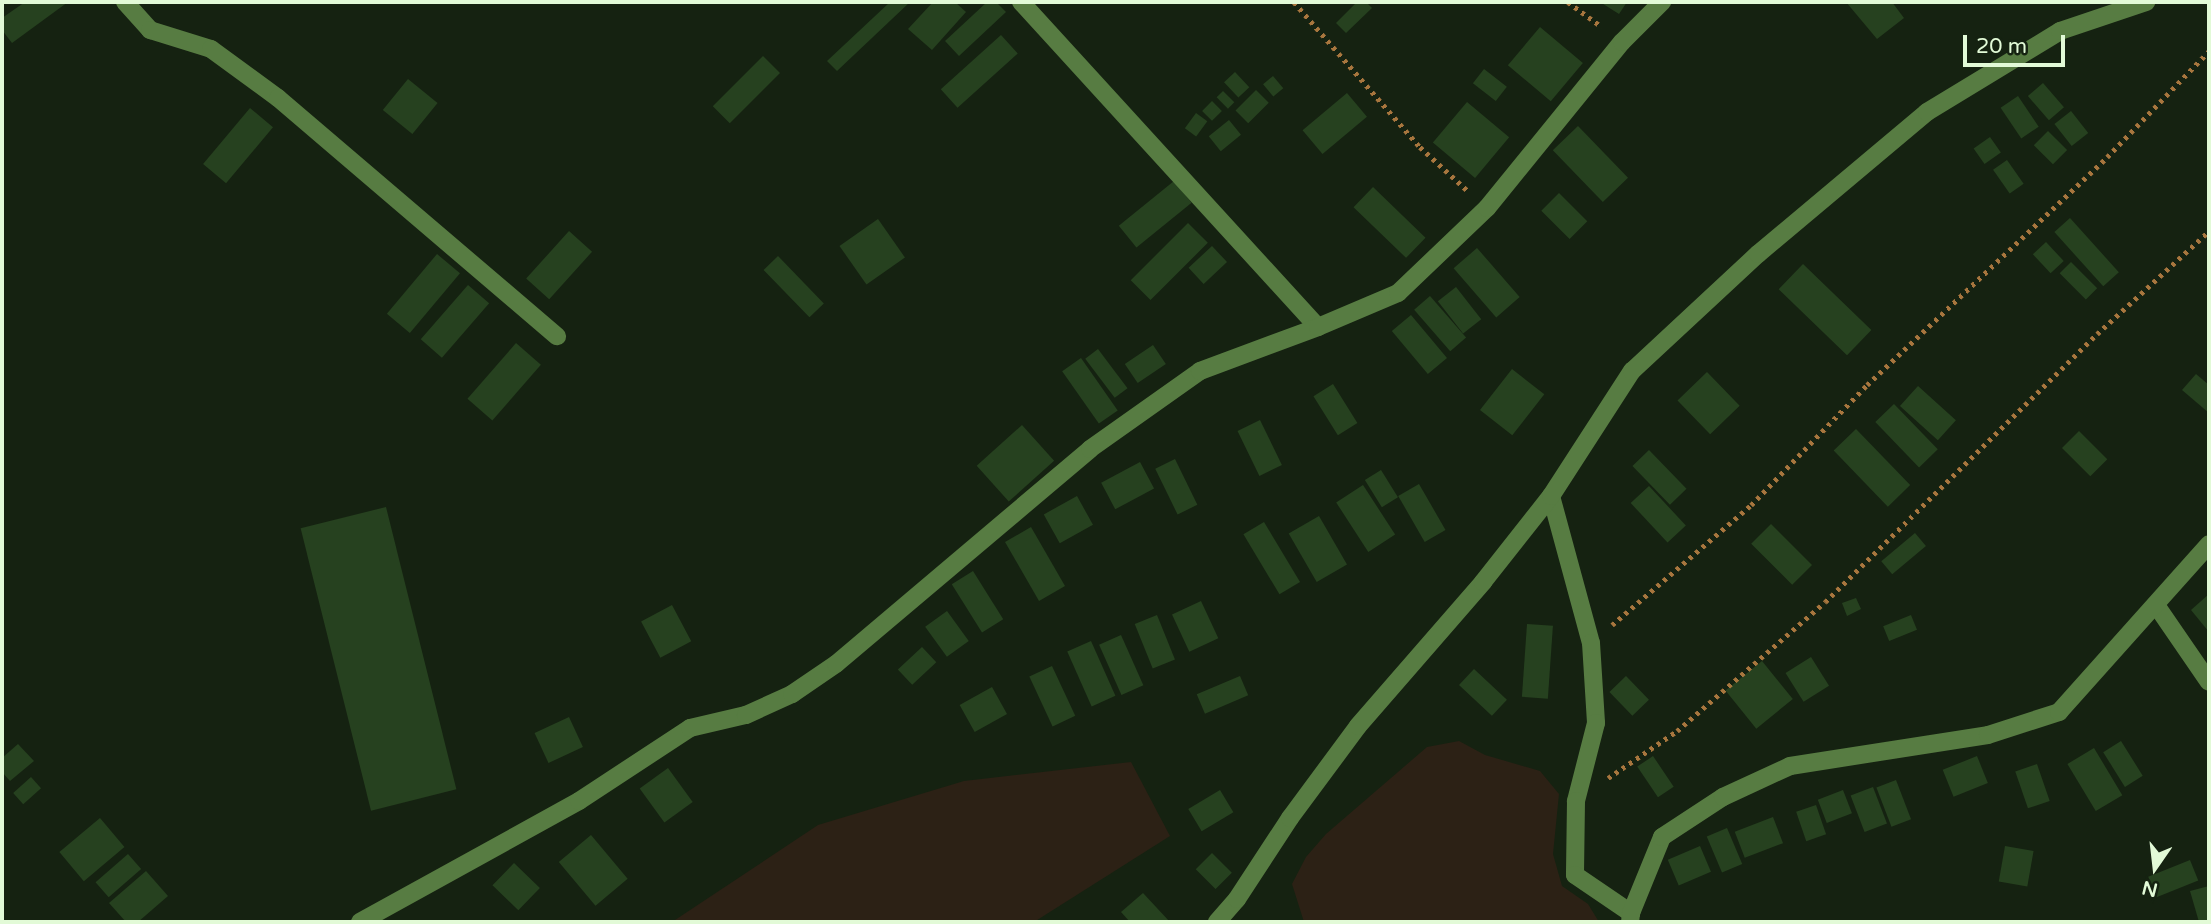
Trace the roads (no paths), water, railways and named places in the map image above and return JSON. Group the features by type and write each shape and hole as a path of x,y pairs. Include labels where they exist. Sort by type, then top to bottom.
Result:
{"street":[{"path":"125,2 150,30 211,50 278,98 557,336"},
{"path":"1021,2 1318,327"},
{"path":"360,922 579,801 690,728 746,715 792,694 836,664 1090,449 1200,371 1318,327 1398,293 1488,208 1622,42 1662,2"},
{"path":"1217,922 1237,899 1290,818 1358,726 1483,582 1551,496 1632,371 1758,254 1927,112 2060,31 2146,2"},
{"path":"1551,496 1591,643 1596,723 1576,801 1575,875 1630,918 1662,837 1723,797 1790,766 1988,735 2059,712 2209,544"},
{"path":"2156,605 2209,682"}]}
